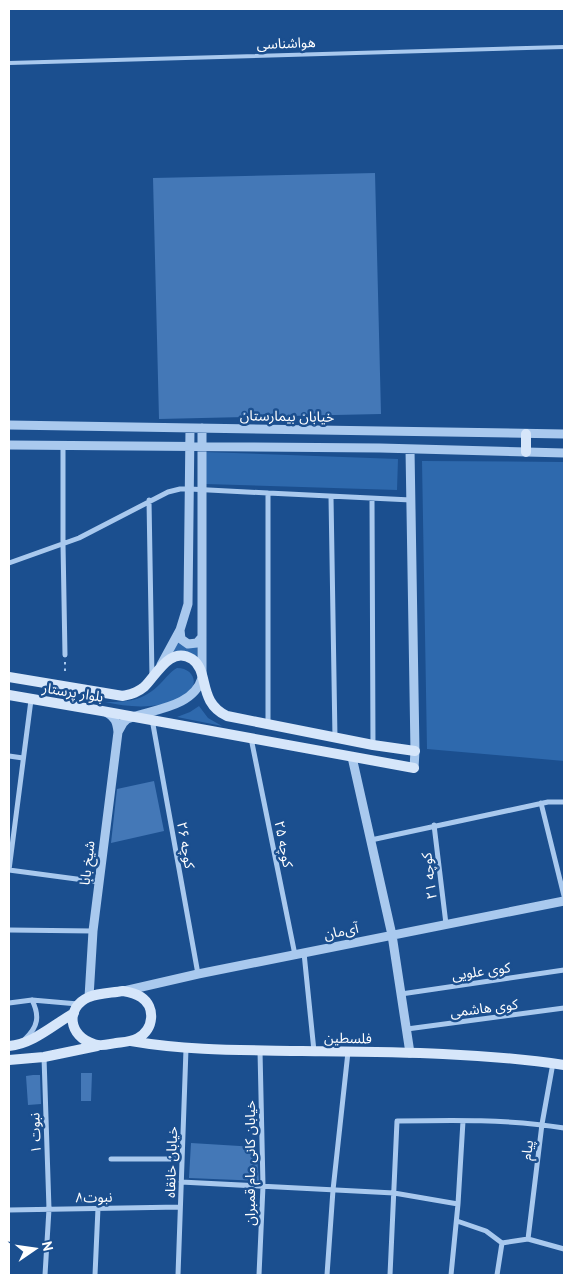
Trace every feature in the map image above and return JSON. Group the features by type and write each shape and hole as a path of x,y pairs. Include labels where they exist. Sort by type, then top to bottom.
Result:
{"main road":[{"path":"526,434 526,452"},
{"path":"9,677 123,696 134,694 143,687 160,667 171,658 186,656 193,659 198,665 210,701 218,711 227,716 354,742 415,751"},
{"name":"بلوار پرستار","path":"9,695 134,716 414,768"},
{"path":"352,756 354,742"},
{"path":"9,1060 44,1057 131,1041 147,1031 151,1013 148,1004 136,994 123,991 89,997 32,1040 14,1045"},
{"path":"76,1008 72,1022 75,1031 80,1038 99,1046"},
{"name":"فلسطین","path":"131,1041 186,1049 410,1053 496,1057 564,1065"}],"street":[{"name":"خیابان بیمارستان","path":"9,425 564,434"},
{"path":"160,667 180,630 188,604 190,428"},
{"path":"118,732 123,722 134,716 184,700 195,692 202,678 202,428"},
{"path":"9,445 410,449 564,453"},
{"path":"63,446 65,655"},
{"path":"410,449 414,768"},
{"path":"9,563 79,538 149,500 180,489 411,500"},
{"path":"268,493 268,724"},
{"path":"331,497 335,738"},
{"path":"372,499 373,745"},
{"path":"149,500 152,678"},
{"path":"180,630 181,639 188,644 197,643 202,637"},
{"path":"31,700 9,870 99,882"},
{"path":"102,711 114,718 118,732"},
{"name":"کوچه ۲۶","path":"152,720 198,974"},
{"name":"شیخ بابا","path":"89,997 93,931 118,732"},
{"name":"کوچه ۲۵","path":"251,738 299,954 314,1052"},
{"path":"9,756 23,758"},
{"path":"352,756 392,935 410,1053"},
{"path":"371,840 541,803 564,802"},
{"path":"541,803 564,896"},
{"path":"9,812 16,812"},
{"name":"کوچه ۲۱","path":"434,826 446,924"},
{"name":"آی‌مان","path":"123,991 198,974 564,901"},
{"path":"9,930 93,931"},
{"name":"کوی علویی","path":"402,994 564,970"},
{"path":"9,1003 32,1000 76,1008"},
{"path":"14,1045 29,1036 38,1016 32,1000"},
{"name":"کوی هاشمی","path":"407,1029 564,1008"},
{"name":"خیابان خانقاه","path":"178,1275 186,1049"},
{"name":"خیابان کانی مام قمبران","path":"260,1051 263,1186 260,1275"},
{"path":"327,1275 333,1190 348,1052"},
{"name":"نبوت ۱","path":"44,1057 49,1209 45,1275"},
{"name":"پیام","path":"528,1239 542,1124 553,1063"},
{"path":"390,1275 397,1121 542,1124 564,1128"},
{"path":"451,1275 457,1221 463,1121"},
{"path":"110,1160 182,1159"},
{"path":"181,1182 394,1192 458,1204"},
{"name":"نبوت۸","path":"9,1210 180,1207"},
{"path":"95,1275 98,1208"},
{"path":"457,1221 486,1231 502,1243 528,1239 564,1249"},
{"path":"497,1275 502,1243"}],"lane":[{"name":"هواشناسی","path":"9,63 564,46"}],"path":[{"path":"65,655 66,687"}],"shaded area":[{"path":"205,452 398,459 397,490 205,484"},
{"path":"422,461 564,462 564,761 427,749"},
{"path":"178,641 187,648 197,647 197,656 185,651 173,651"},
{"path":"177,668 188,671 194,682 186,694 177,699 167,703 147,706 126,706 105,702 121,702 141,697 154,690"},
{"path":"199,706 208,718 222,726 177,717"}],"building":[{"path":"375,173 381,414 159,419 153,178"},
{"path":"154,781 164,831 111,843 117,789"},
{"path":"81,1073 92,1073 91,1101 81,1101"},
{"path":"40,1075 41,1104 28,1105 26,1076"},
{"path":"191,1143 256,1147 259,1181 189,1178"}]}
